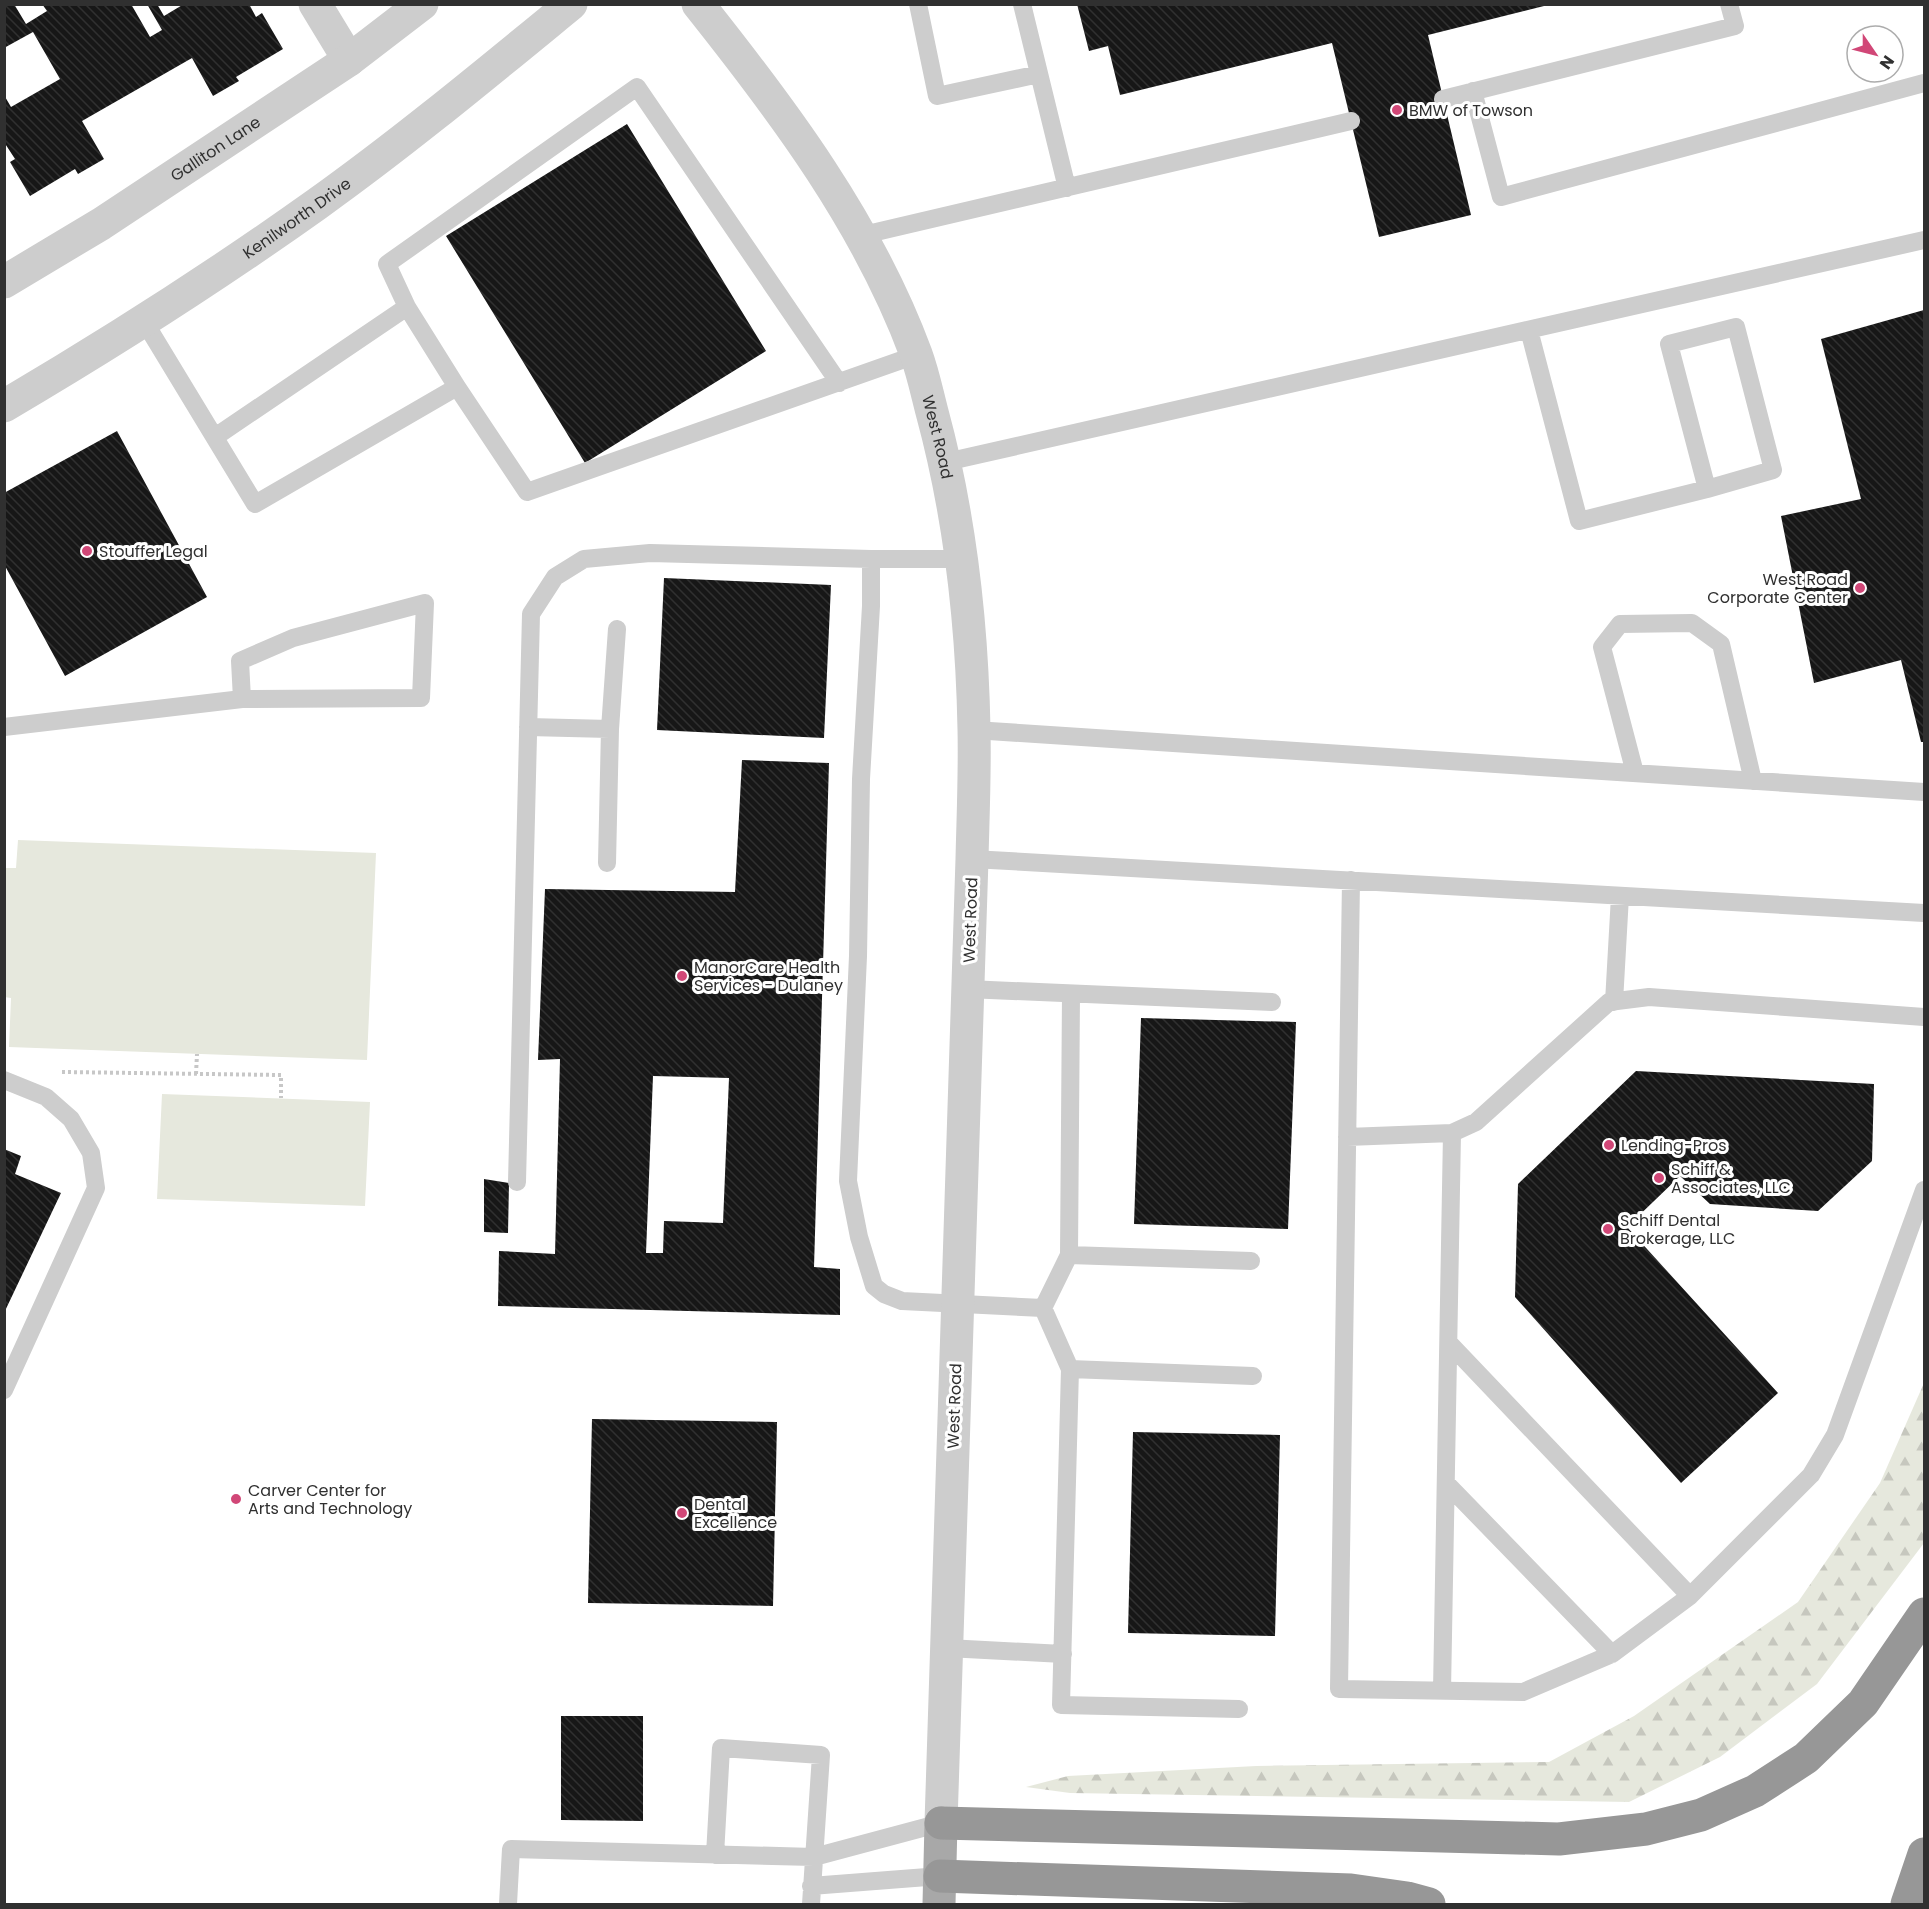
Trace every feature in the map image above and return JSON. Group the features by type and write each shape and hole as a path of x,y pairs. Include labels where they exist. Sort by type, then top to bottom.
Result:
{"highway":[{"path":"941,1823 1559,1839 1646,1830 1701,1815 1755,1791 1806,1758 1863,1703 1924,1614"},
{"path":"1907,1905 1924,1854"},
{"path":"940,1890 1351,1890 1407,1898 1429,1905"}],"main road":[{"name":"West Road","path":"940,1890 941,1823"}],"street":[{"path":"315,4 349,60"},
{"name":"Galliton Lane","path":"5,279 101,224 349,60 422,4"},
{"name":"Kenilworth Drive","path":"4,406 144,321 318,203 447,105 571,4"},
{"name":"West Road","path":"699,4 766,89 806,147 859,236 892,298 916,355 946,462 962,559 970,643 974,730 972,859 941,1823"}],"lane":[{"path":"918,4 938,96 1039,74"},
{"path":"1022,4 1067,188"},
{"path":"1443,99 1735,26 1729,4"},
{"path":"1473,91 1501,197 1924,83"},
{"path":"839,383 637,87 387,264 407,307 527,492 839,383 916,355"},
{"path":"859,236 1351,121"},
{"path":"946,462 1924,240"},
{"path":"215,437 407,307"},
{"path":"144,321 255,504 458,387"},
{"path":"1529,330 1579,521 1707,489 1773,470 1736,327 1669,344 1707,489"},
{"path":"517,1182 531,614 555,577 584,559 650,553 871,560 962,559"},
{"path":"871,560 871,606 861,778 858,956 848,1181 859,1236 874,1286 884,1294 902,1301 1044,1308"},
{"path":"6,723 242,699 421,698 425,603 293,638 240,661 242,699"},
{"path":"1635,773 1602,647 1620,624 1692,623 1721,645 1753,781"},
{"path":"607,863 610,729 617,629"},
{"path":"528,727 610,729"},
{"path":"974,730 1924,792"},
{"path":"972,859 1924,913"},
{"path":"1351,880 1339,1689 1523,1692 1612,1654 1690,1596 1811,1475 1835,1435 1924,1190"},
{"path":"1614,1002 1620,896"},
{"path":"967,989 1272,1002"},
{"path":"1071,994 1069,1255 1044,1308 1070,1369 1061,1705 1239,1709"},
{"path":"1347,1137 1452,1133 1476,1122 1609,1002 1649,997 1924,1017"},
{"path":"4,1080 46,1097 71,1119 91,1153 96,1188 4,1390"},
{"path":"1442,1691 1452,1133"},
{"path":"1069,1255 1251,1261"},
{"path":"1449,1343 1690,1596"},
{"path":"1070,1369 1253,1376"},
{"path":"1446,1483 1612,1654"},
{"path":"947,1648 1063,1654"},
{"path":"715,1855 721,1748 820,1755 811,1905"},
{"path":"508,1905 511,1849 814,1857 941,1823"},
{"path":"811,1886 940,1890"}],"path":[{"path":"196,1074 197,1054"},
{"path":"60,1072 281,1075 281,1098"}],"green space":[{"path":"18,840 376,853 367,1060 9,1047 11,998 4,997 4,868 16,868"},
{"path":"162,1094 370,1102 365,1206 157,1199"},
{"path":"1924,1383 1924,1543 1817,1684 1720,1757 1629,1802 1070,1793 1026,1787 1068,1776 1256,1766 1549,1762 1634,1716 1798,1602 1880,1483"}],"building":[{"path":"4,4 14,4 26,24 47,11 42,4 131,4 150,37 162,30 147,4 157,4 164,16 184,4 249,4 256,17 262,13 283,49 236,77 239,81 213,96 192,58 82,121 104,159 78,174 75,169 30,196 10,162 15,159 4,142 4,95 11,107 60,79 33,32 4,48"},
{"name":"BMW of Towson","path":"1077,4 1548,5 1428,35 1471,215 1379,237 1332,43 1120,95 1108,46 1089,51"},
{"path":"627,124 766,351 585,463 446,236"},
{"name":"West Road Corporate Center","path":"1924,310 1924,742 1921,742 1901,660 1814,683 1781,516 1861,499 1821,339"},
{"path":"117,431 207,597 65,676 4,564 4,493"},
{"path":"664,578 831,585 824,738 657,730"},
{"name":"ManorCare Health Services - Dulaney","path":"742,760 829,763 814,1267 840,1269 840,1315 498,1306 499,1251 555,1254 560,1059 538,1060 545,889 735,892","holes":["653,1076 729,1078 723,1223 664,1221 663,1253 646,1253"]},
{"path":"1141,1018 1296,1022 1288,1229 1134,1224"},
{"path":"1636,1071 1874,1084 1872,1161 1818,1211 1710,1204 1680,1176 1627,1227 1778,1393 1681,1483 1515,1297 1518,1184"},
{"path":"4,1149 21,1156 15,1174 61,1193 4,1313"},
{"path":"484,1179 509,1183 508,1233 484,1232"},
{"name":"Dental Excellence","path":"592,1419 777,1422 773,1606 588,1603"},
{"path":"1133,1432 1280,1435 1275,1636 1128,1633"},
{"path":"561,1716 643,1716 643,1821 561,1820"}],"place":[{"name":"BMW of Towson","path":"1397,110"},
{"name":"Stouffer Legal","path":"87,551"},
{"name":"West Road Corporate Center","path":"1860,588"},
{"name":"ManorCare Health Services - Dulaney","path":"682,976"},
{"name":"Lending-Pros","path":"1609,1145"},
{"name":"Schiff & Associates, LLC","path":"1659,1178"},
{"name":"Schiff Dental Brokerage, LLC","path":"1608,1229"},
{"name":"Carver Center for Arts and Technology","path":"236,1499"},
{"name":"Dental Excellence","path":"682,1513"}]}
